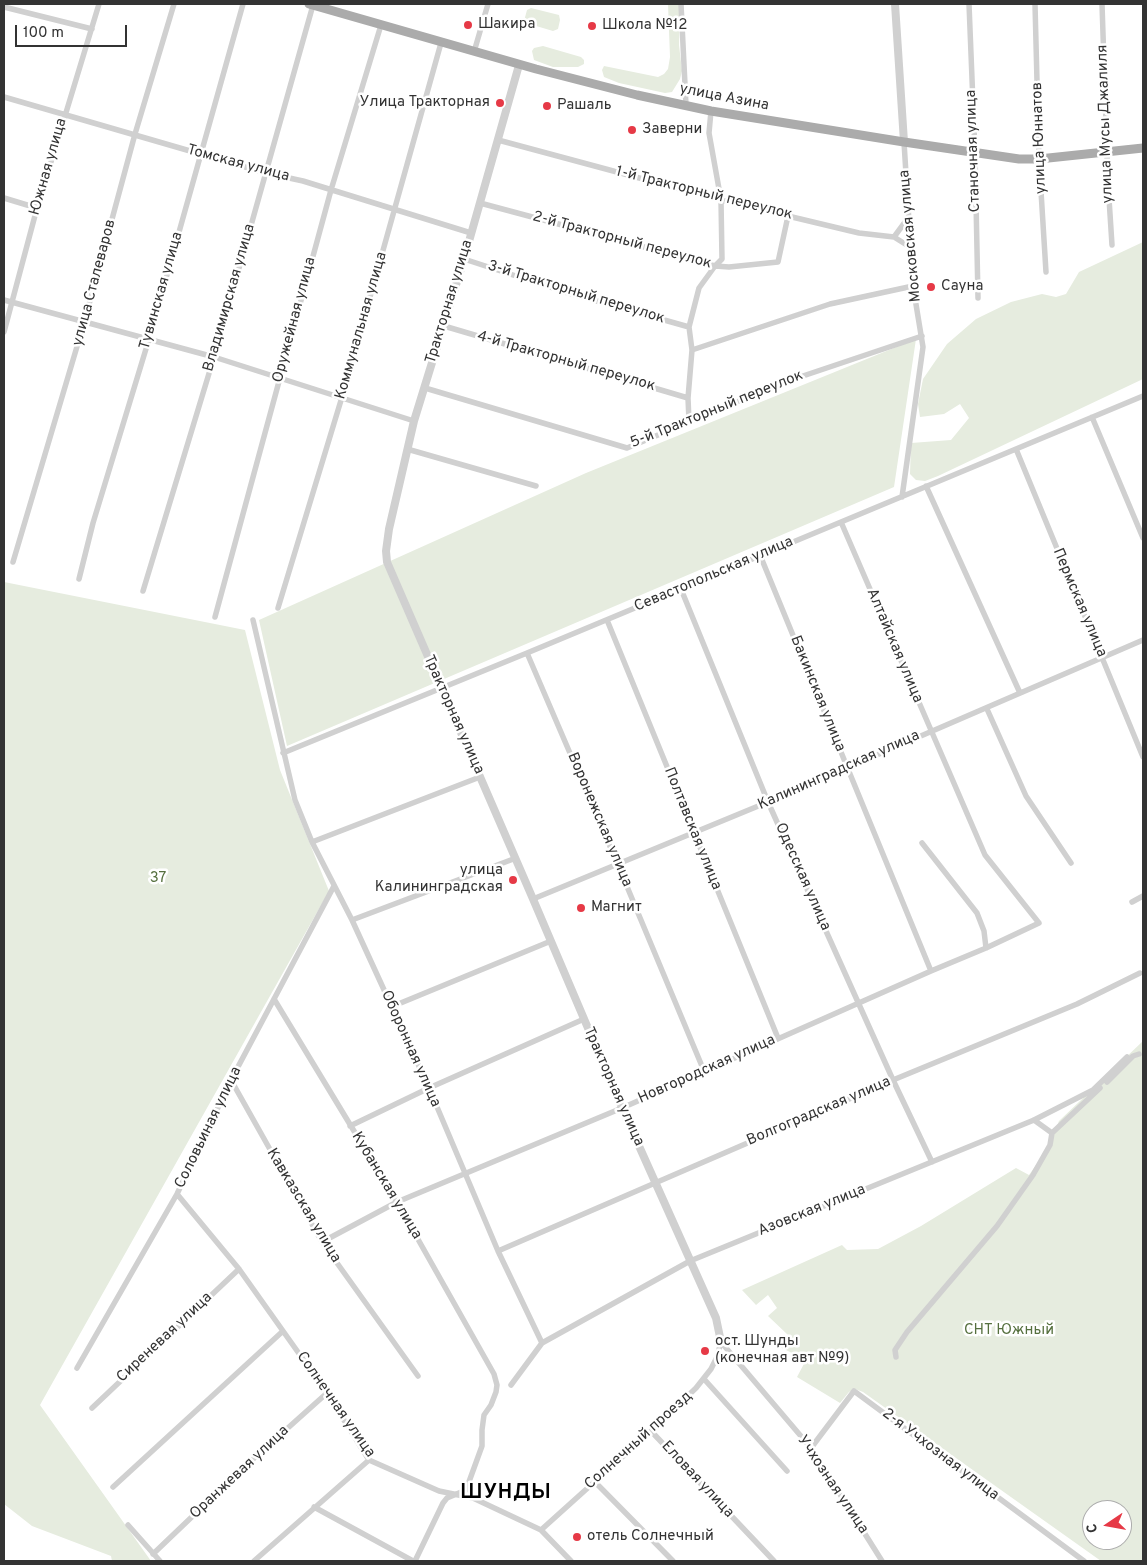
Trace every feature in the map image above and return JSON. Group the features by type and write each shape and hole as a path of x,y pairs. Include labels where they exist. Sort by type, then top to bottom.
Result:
{"main road":[{"name":"улица Азина","path":"311,4 519,65 711,111 1018,159 1040,159 1143,148"}],"street":[{"name":"Южная улица","path":"4,332 37,208 99,4"},
{"name":"улица Сталеваров","path":"13,562 84,323 135,134 174,4"},
{"name":"Тувинская улица","path":"79,579 93,523 149,339 244,4"},
{"name":"Владимирская улица","path":"143,591 214,357 311,4"},
{"path":"474,52 488,4"},
{"path":"681,4 686,105"},
{"name":"Московская улица","path":"895,4 913,286 923,347 902,496"},
{"name":"Станочная улица","path":"969,4 978,298"},
{"name":"улица Юннатов","path":"1035,4 1046,272"},
{"name":"улица Мусы Джалиля","path":"1102,4 1106,153 1112,244"},
{"path":"4,7 92,29"},
{"name":"Оружейная улица","path":"215,618 331,190 380,25"},
{"name":"Коммунальная улица","path":"278,608 342,397 441,43"},
{"name":"Тракторная улица","path":"519,65 464,259 414,421 388,529 387,562 534,898 622,1108 716,1318 721,1342"},
{"name":"Томская улица","path":"4,97 266,173 303,181 471,233"},
{"path":"689,422 688,398 692,350 689,327 699,288 722,259 721,200 709,133 711,111"},
{"name":"1-й Тракторный переулок","path":"498,140 721,200 859,233 894,237 910,248"},
{"path":"4,198 37,208"},
{"name":"2-й Тракторный переулок","path":"480,203 715,266 729,267 778,262 788,216"},
{"path":"894,237 908,218"},
{"name":"3-й Тракторный переулок","path":"464,259 565,292 689,327"},
{"path":"692,350 830,304 913,286"},
{"path":"4,300 214,357 414,421"},
{"name":"4-й Тракторный переулок","path":"444,326 688,398"},
{"name":"5-й Тракторный переулок","path":"424,388 628,448 782,383 922,336"},
{"name":"Севастопольская улица","path":"283,753 1143,396"},
{"path":"1092,417 1143,538"},
{"path":"407,449 536,486"},
{"name":"Пермская улица","path":"1016,449 1143,757"},
{"path":"926,486 1020,693"},
{"name":"Алтайская улица","path":"841,522 985,855 1039,923"},
{"name":"Бакинская улица","path":"760,556 930,971"},
{"name":"Одесская улица","path":"681,589 768,802 932,1162"},
{"name":"Оборонная улица","path":"253,620 295,800 312,842 352,920 429,1088 498,1251 542,1343"},
{"name":"Полтавская улица","path":"607,620 778,1038"},
{"name":"Калининградская улица","path":"534,898 768,802 1143,640"},
{"name":"Воронежская улица","path":"527,653 704,1071"},
{"path":"987,709 1026,796 1071,862"},
{"path":"312,842 480,777"},
{"path":"922,843 977,913 984,931 986,948"},
{"path":"352,920 516,858"},
{"name":"Соловьиная улица","path":"78,1368 177,1194 231,1080 334,886"},
{"path":"1132,902 1143,896"},
{"name":"Новгородская улица","path":"322,1242 397,1202 622,1108 1039,923"},
{"path":"391,1007 551,941"},
{"name":"Волгоградская улица","path":"498,1251 893,1080 1078,1004 1140,973"},
{"name":"Кубанская улица","path":"274,999 397,1202 494,1374 497,1386 491,1406 484,1415 482,1446 466,1490 455,1493"},
{"path":"350,1126 429,1088 584,1019"},
{"path":"896,1357 895,1350 907,1332 997,1226 1033,1175 1050,1145 1052,1133 1133,1056 1139,1054"},
{"name":"Азовская улица","path":"511,1385 542,1343 690,1260 1034,1120 1093,1090 1127,1057"},
{"name":"Кавказская улица","path":"231,1080 322,1242 418,1376"},
{"path":"1034,1120 1052,1133"},
{"name":"Солнечная улица","path":"177,1194 239,1269 327,1393 369,1460 439,1491 473,1498 541,1530 571,1561"},
{"name":"Сиреневая улица","path":"92,1408 239,1269"},
{"path":"112,1487 283,1331"},
{"name":"Солнечный проезд","path":"541,1530 652,1431 696,1388 704,1379 717,1357 721,1342"},
{"name":"Учхозная улица","path":"721,1342 811,1448 882,1561"},
{"path":"704,1379 786,1471"},
{"name":"2-я Учхозная улица","path":"811,1448 854,1391 1084,1561"},
{"name":"Оранжевая улица","path":"153,1554 242,1469 327,1393"},
{"name":"Еловая улица","path":"652,1431 774,1561"},
{"path":"254,1561 369,1460"},
{"path":"594,1482 673,1561"},
{"path":"314,1507 414,1561 443,1503 455,1493"},
{"path":"128,1525 160,1561"}],"green space":[{"path":"668,4 680,4 679,45 682,71 680,79 672,92 665,93 619,83 604,77 602,70 604,66 658,77 664,74 668,69 670,57"},
{"path":"531,8 559,15 558,29 553,31 526,23 524,21 527,10"},
{"path":"543,46 581,57 584,60 584,64 578,67 553,67 534,60 532,51 534,48"},
{"path":"1143,242 1143,379 938,476 925,481 916,480 910,474 911,443 951,440 969,418 960,404 944,414 920,417 918,404 923,379 947,344 976,319 1011,302 1042,294 1056,297 1066,294 1079,272"},
{"path":"916,339 894,487 287,746 259,620 586,473"},
{"name":"37","path":"4,582 245,630 280,770 329,891 40,1405 151,1561 112,1561 111,1556 32,1526 4,1504"},
{"name":"СНТ Южный","path":"1143,1041 1143,1561 1101,1561 1086,1550 1132,1550 1132,1500 1082,1500 1082,1548 863,1392 855,1389 849,1392 840,1403 797,1377 806,1360 776,1345 788,1335 768,1316 777,1308 768,1295 756,1305 742,1290 842,1245 847,1250 878,1249 921,1226 1016,1168 1029,1175 1046,1151 1059,1121"}],"place":[{"name":"Шакира","path":"468,25"},
{"name":"Школа №12","path":"592,26"},
{"name":"Улица Тракторная","path":"500,103"},
{"name":"Рашаль","path":"547,106"},
{"name":"Заверни","path":"632,130"},
{"name":"Сауна","path":"931,287"},
{"name":"улица Калининградская","path":"513,880"},
{"name":"Магнит","path":"581,908"},
{"name":"ост. Шунды (конечная авт №9)","path":"705,1351"},
{"name":"отель Солнечный","path":"577,1537"}],"district":[{"name":"ШУНДЫ","path":"506,1494"}]}
